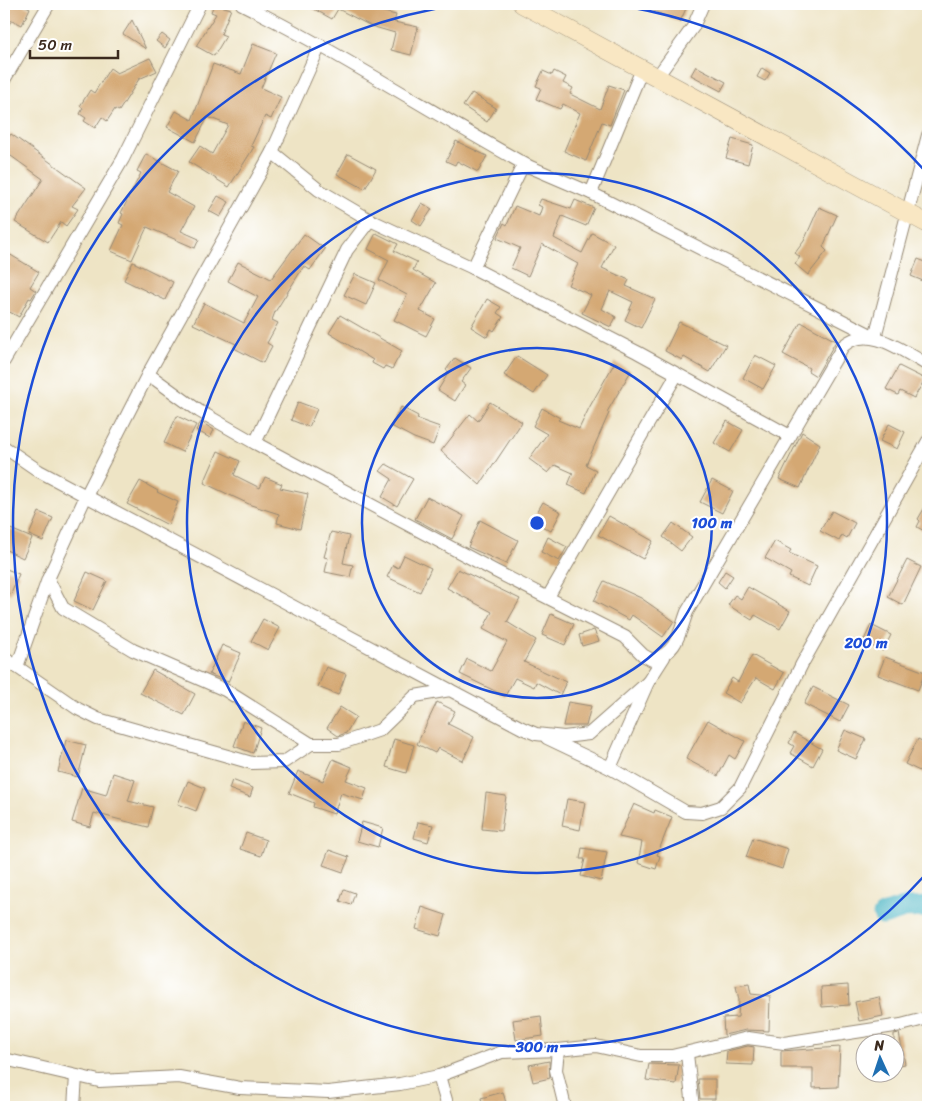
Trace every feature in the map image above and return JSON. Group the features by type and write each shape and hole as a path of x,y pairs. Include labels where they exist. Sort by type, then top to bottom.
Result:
{"street":[{"path":"4,80 49,4"},
{"path":"4,361 123,159 200,4"},
{"path":"242,4 320,45 461,129 528,166 591,193 928,365"},
{"path":"522,4 928,224"},
{"path":"591,193 650,73 694,27 703,4"},
{"path":"17,668 48,579 86,496 148,374 272,152 320,45"},
{"path":"875,337 928,135"},
{"path":"272,152 319,190 370,220 473,268 677,374 790,436"},
{"path":"473,268 521,169 528,166"},
{"path":"255,443 347,250 370,220"},
{"path":"610,768 648,682 664,657 673,648 687,612 843,346 851,339 875,337"},
{"path":"148,374 199,411 255,443 625,637 643,655 652,660 664,657"},
{"path":"548,598 677,374"},
{"path":"4,447 39,471 473,704 610,768 686,812 702,813 722,807 740,788 802,664 928,441"},
{"path":"48,579 64,608 133,650 225,690 311,744 339,744 380,730 415,696 450,690"},
{"path":"4,658 78,709 98,719 252,762 284,762 311,744"},
{"path":"536,734 564,736 590,734 648,682"},
{"path":"4,1059 99,1081 179,1077 240,1088 328,1092 400,1084 439,1076 502,1052 558,1050 596,1046 641,1056 687,1054 748,1038 784,1043 902,1025 928,1018"},
{"path":"558,1050 556,1070 565,1107"},
{"path":"687,1054 693,1107"},
{"path":"74,1107 76,1076"},
{"path":"439,1076 448,1107"}],"building":[{"path":"4,4 21,4 30,8 22,25 12,20 4,32"},
{"path":"214,4 231,9 221,34 226,36 214,56 196,46 216,14 211,12"},
{"path":"305,4 370,4 368,8 396,15 394,22 418,27 411,55 391,50 395,33 371,26 338,9 332,19"},
{"path":"637,4 688,4 680,22"},
{"path":"132,20 146,49 123,34"},
{"path":"162,34 170,40 165,48 156,41"},
{"path":"253,44 276,53 261,88 281,97 271,119 265,116 251,146 254,147 229,187 189,162 200,146 212,154 228,125 208,117 195,142 167,127 176,111 192,120 213,64 241,74"},
{"path":"150,58 157,71 139,79 119,111 115,109 107,121 102,117 95,128 84,121 86,118 80,114 83,108 80,106 90,90 94,93 110,68 117,73"},
{"path":"696,66 726,82 721,91 691,75"},
{"path":"762,68 770,73 765,81 757,77"},
{"path":"543,71 552,75 554,71 566,77 563,83 573,88 570,94 600,109 609,85 624,90 610,125 602,122 586,161 564,151 580,113 563,104 560,109 536,99 541,88 536,86"},
{"path":"472,93 496,108 487,122 463,106"},
{"path":"11,134 86,188 72,206 78,209 66,226 61,222 48,242 15,222 43,179 4,151 4,143"},
{"path":"732,139 753,145 748,164 726,158"},
{"path":"456,141 487,156 478,172 457,161 455,165 446,161"},
{"path":"146,154 178,171 167,192 194,207 181,231 199,239 195,248 147,227 132,260 111,251 123,225 119,223 123,214 121,213 141,173 137,171"},
{"path":"348,154 376,169 365,189 337,174"},
{"path":"218,196 229,202 220,217 209,211"},
{"path":"541,199 571,209 575,200 594,208 586,226 562,216 554,238 582,253 592,233 614,245 602,268 629,280 626,286 655,299 641,328 625,320 633,302 610,291 602,309 616,317 611,327 582,313 591,295 568,285 578,264 542,244 528,276 511,268 520,248 497,238 504,223 507,225 515,206 539,216 542,207 538,205"},
{"path":"422,203 432,209 421,226 412,220"},
{"path":"819,207 837,215 823,247 827,251 808,275 795,264 800,257 795,253 804,241"},
{"path":"376,233 398,244 394,251 417,262 413,270 436,283 420,311 435,319 426,336 394,320 407,295 379,280 389,260 368,249"},
{"path":"304,234 325,249 310,270 304,266 275,312 272,320 278,323 267,343 272,346 263,363 234,348 236,344 193,324 204,303 244,323 258,297 228,281 238,262 271,279"},
{"path":"4,251 39,272 30,287 36,291 31,299 29,298 19,317 4,309"},
{"path":"918,259 928,263 928,283 911,276"},
{"path":"133,262 173,282 165,300 124,280"},
{"path":"355,274 376,283 366,305 344,295"},
{"path":"487,299 501,307 497,313 503,317 494,331 491,329 487,337 471,327"},
{"path":"340,315 402,351 392,369 385,366 383,369 372,363 373,360 329,333"},
{"path":"679,322 726,345 710,372 684,357 682,360 665,351"},
{"path":"801,322 836,341 816,376 808,371 809,368 783,354"},
{"path":"755,355 776,366 763,389 743,378"},
{"path":"517,356 547,375 534,394 504,375"},
{"path":"455,358 471,368 461,382 465,385 455,401 438,390 449,372 446,370"},
{"path":"615,362 631,371 607,412 609,413 586,465 596,470 586,493 568,485 573,473 555,465 548,473 529,459 547,434 533,426 542,408 560,418 558,420 579,429"},
{"path":"899,366 925,379 914,398 900,391 898,395 886,389"},
{"path":"298,402 317,409 309,427 291,420"},
{"path":"490,402 522,422 480,485 441,451 470,414 478,421"},
{"path":"401,407 418,416 417,419 440,427 433,445 391,426"},
{"path":"177,416 196,425 182,452 164,443"},
{"path":"727,421 743,430 730,452 714,443"},
{"path":"201,422 214,430 210,438 196,430"},
{"path":"889,424 905,432 897,449 880,441"},
{"path":"802,432 820,444 800,488 779,479"},
{"path":"218,451 240,461 234,475 260,488 265,477 282,484 280,488 308,494 300,529 277,523 279,514 251,505 204,483"},
{"path":"386,464 413,479 397,506 382,497 392,479 380,471"},
{"path":"712,480 733,491 722,513 700,502"},
{"path":"140,481 178,502 168,525 127,504"},
{"path":"427,497 464,516 452,539 415,519"},
{"path":"543,502 561,512 551,531 532,521"},
{"path":"928,502 928,533 917,527 920,521 918,519"},
{"path":"832,511 855,523 847,538 842,535 839,541 820,531"},
{"path":"39,512 53,518 43,541 29,535"},
{"path":"609,516 653,541 643,559 598,535"},
{"path":"480,520 518,540 506,564 468,547"},
{"path":"673,523 692,537 681,551 663,537"},
{"path":"8,528 32,538 23,558 4,549 4,538"},
{"path":"331,532 349,536 343,563 353,565 350,577 325,572 328,558 324,557"},
{"path":"548,537 567,547 559,561 541,552"},
{"path":"775,541 791,550 789,553 817,566 808,586 789,577 791,573 765,558"},
{"path":"404,555 431,568 420,592 387,577 393,565 398,568"},
{"path":"907,560 921,567 903,605 888,597"},
{"path":"4,568 19,574 11,594 4,591"},
{"path":"458,569 520,599 507,622 536,640 524,662 566,682 560,695 536,682 534,687 515,678 505,696 460,674 467,659 491,671 507,642 483,629 492,612 447,588"},
{"path":"725,571 733,576 725,588 718,582"},
{"path":"87,572 107,581 93,610 74,601"},
{"path":"604,581 641,598 674,621 663,637 632,615 629,620 594,601"},
{"path":"748,587 790,611 780,629 755,615 752,620 728,605 735,595 741,599"},
{"path":"551,614 574,624 565,645 542,635"},
{"path":"263,619 280,628 268,650 251,641"},
{"path":"871,625 891,635 883,651 863,642"},
{"path":"594,630 599,641 582,646 579,635"},
{"path":"222,645 241,653 228,682 209,674"},
{"path":"752,655 784,673 775,689 756,678 740,703 723,693 732,678 738,682"},
{"path":"885,657 925,672 918,690 878,675"},
{"path":"326,667 346,674 338,695 318,687"},
{"path":"153,670 195,694 184,715 140,693"},
{"path":"813,687 849,705 840,722 804,704"},
{"path":"437,702 455,711 448,724 474,737 463,761 438,748 435,753 417,744"},
{"path":"568,702 591,706 586,726 563,726"},
{"path":"340,707 356,717 346,733 338,736 327,728"},
{"path":"708,720 745,741 735,759 729,755 718,776 686,759"},
{"path":"243,721 261,728 253,753 234,746"},
{"path":"845,730 866,739 856,759 836,750"},
{"path":"794,733 822,749 813,766 790,753 794,746 789,743"},
{"path":"394,739 414,745 406,773 386,767"},
{"path":"918,739 928,744 928,775 905,764"},
{"path":"66,740 86,745 78,777 58,772"},
{"path":"333,759 352,767 346,780 367,788 363,800 341,793 334,814 313,807 314,803 289,793 298,771 323,781"},
{"path":"113,773 135,780 128,801 153,807 148,827 94,813 90,827 72,822 82,788 106,795"},
{"path":"232,780 253,788 250,797 229,789"},
{"path":"188,781 205,788 196,811 178,804"},
{"path":"486,793 506,796 501,831 482,829"},
{"path":"567,799 585,802 580,830 562,826"},
{"path":"634,804 654,813 655,810 672,817 657,855 660,856 656,869 638,863 642,842 619,837"},
{"path":"362,822 383,828 378,847 357,841"},
{"path":"418,822 433,825 428,842 414,838"},
{"path":"246,833 266,840 261,856 240,849"},
{"path":"753,838 788,849 782,869 746,857"},
{"path":"582,848 607,852 601,881 581,876 585,859 580,859"},
{"path":"329,850 349,857 343,872 323,865"},
{"path":"344,889 355,893 351,905 340,901"},
{"path":"422,907 446,915 440,936 416,929"},
{"path":"749,984 751,994 770,996 769,1031 746,1030 724,1035 723,1018 738,1017 739,1000 736,986"},
{"path":"848,985 849,1005 822,1007 821,987"},
{"path":"879,997 883,1016 859,1021 855,1002"},
{"path":"541,1016 543,1036 516,1040 513,1020"},
{"path":"748,1046 754,1047 753,1065 726,1064 727,1051"},
{"path":"840,1047 838,1087 813,1088 813,1068 781,1068 781,1051"},
{"path":"549,1061 550,1078 533,1082 529,1065"},
{"path":"649,1064 679,1065 676,1084 646,1080"},
{"path":"698,1079 715,1079 715,1099 700,1099"},
{"path":"503,1092 507,1107 483,1107 481,1098"}],"waterway":[{"path":"883,915 904,908 928,907"}]}
